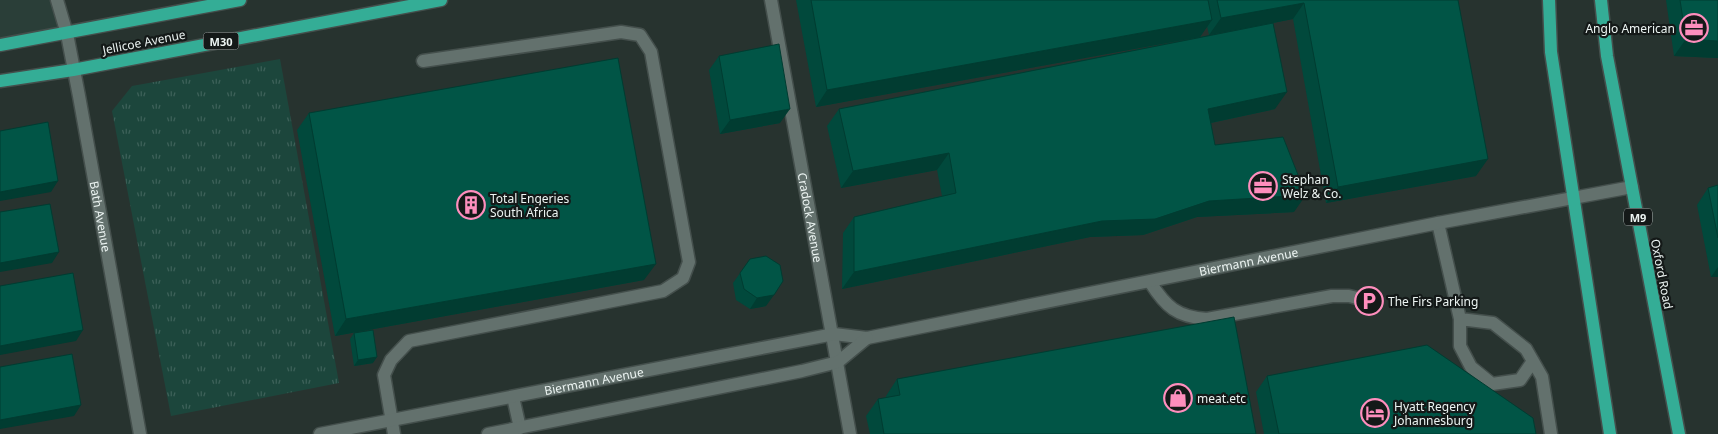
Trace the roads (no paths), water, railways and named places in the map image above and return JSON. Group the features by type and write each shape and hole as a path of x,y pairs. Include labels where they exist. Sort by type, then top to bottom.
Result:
{"main road":[{"name":"Jellicoe Avenue","path":"0,45 240,0"},
{"name":"Jellicoe Avenue","path":"0,81 73,70 441,0"},
{"path":"1549,0 1551,52 1572,199 1610,434"},
{"name":"Oxford Road","path":"1601,0 1607,56 1679,434"}],"street":[{"name":"Bath Avenue","path":"57,0 73,70 140,434"},
{"name":"Cradock Avenue","path":"771,0 834,334 850,434"},
{"path":"394,434 384,375 391,360 409,341 663,290 683,278 689,262 651,52 640,35 621,32 423,61"},
{"name":"Biermann Avenue","path":"320,434 834,334 866,338 1438,223 1632,187"},
{"path":"1438,223 1460,319 1460,346 1470,367 1492,384 1520,380 1533,361"},
{"path":"1150,282 1160,298 1178,313 1207,320 1332,296 1349,296 1369,301"},
{"path":"1460,319 1493,323 1526,349 1542,377 1551,434"},
{"name":"Biermann Avenue","path":"488,434 802,371 838,362 866,338"},
{"path":"513,397 520,428"}],"place":[{"name":"Anglo American","path":"1694,28"},
{"name":"Stephan Welz & Co.","path":"1263,186"},
{"name":"Total Engeries South Africa","path":"471,205"},
{"name":"The Firs Parking","path":"1369,301"},
{"name":"meat.etc","path":"1178,398"},
{"name":"Hyatt Regency Johannesburg","path":"1375,413"}]}
